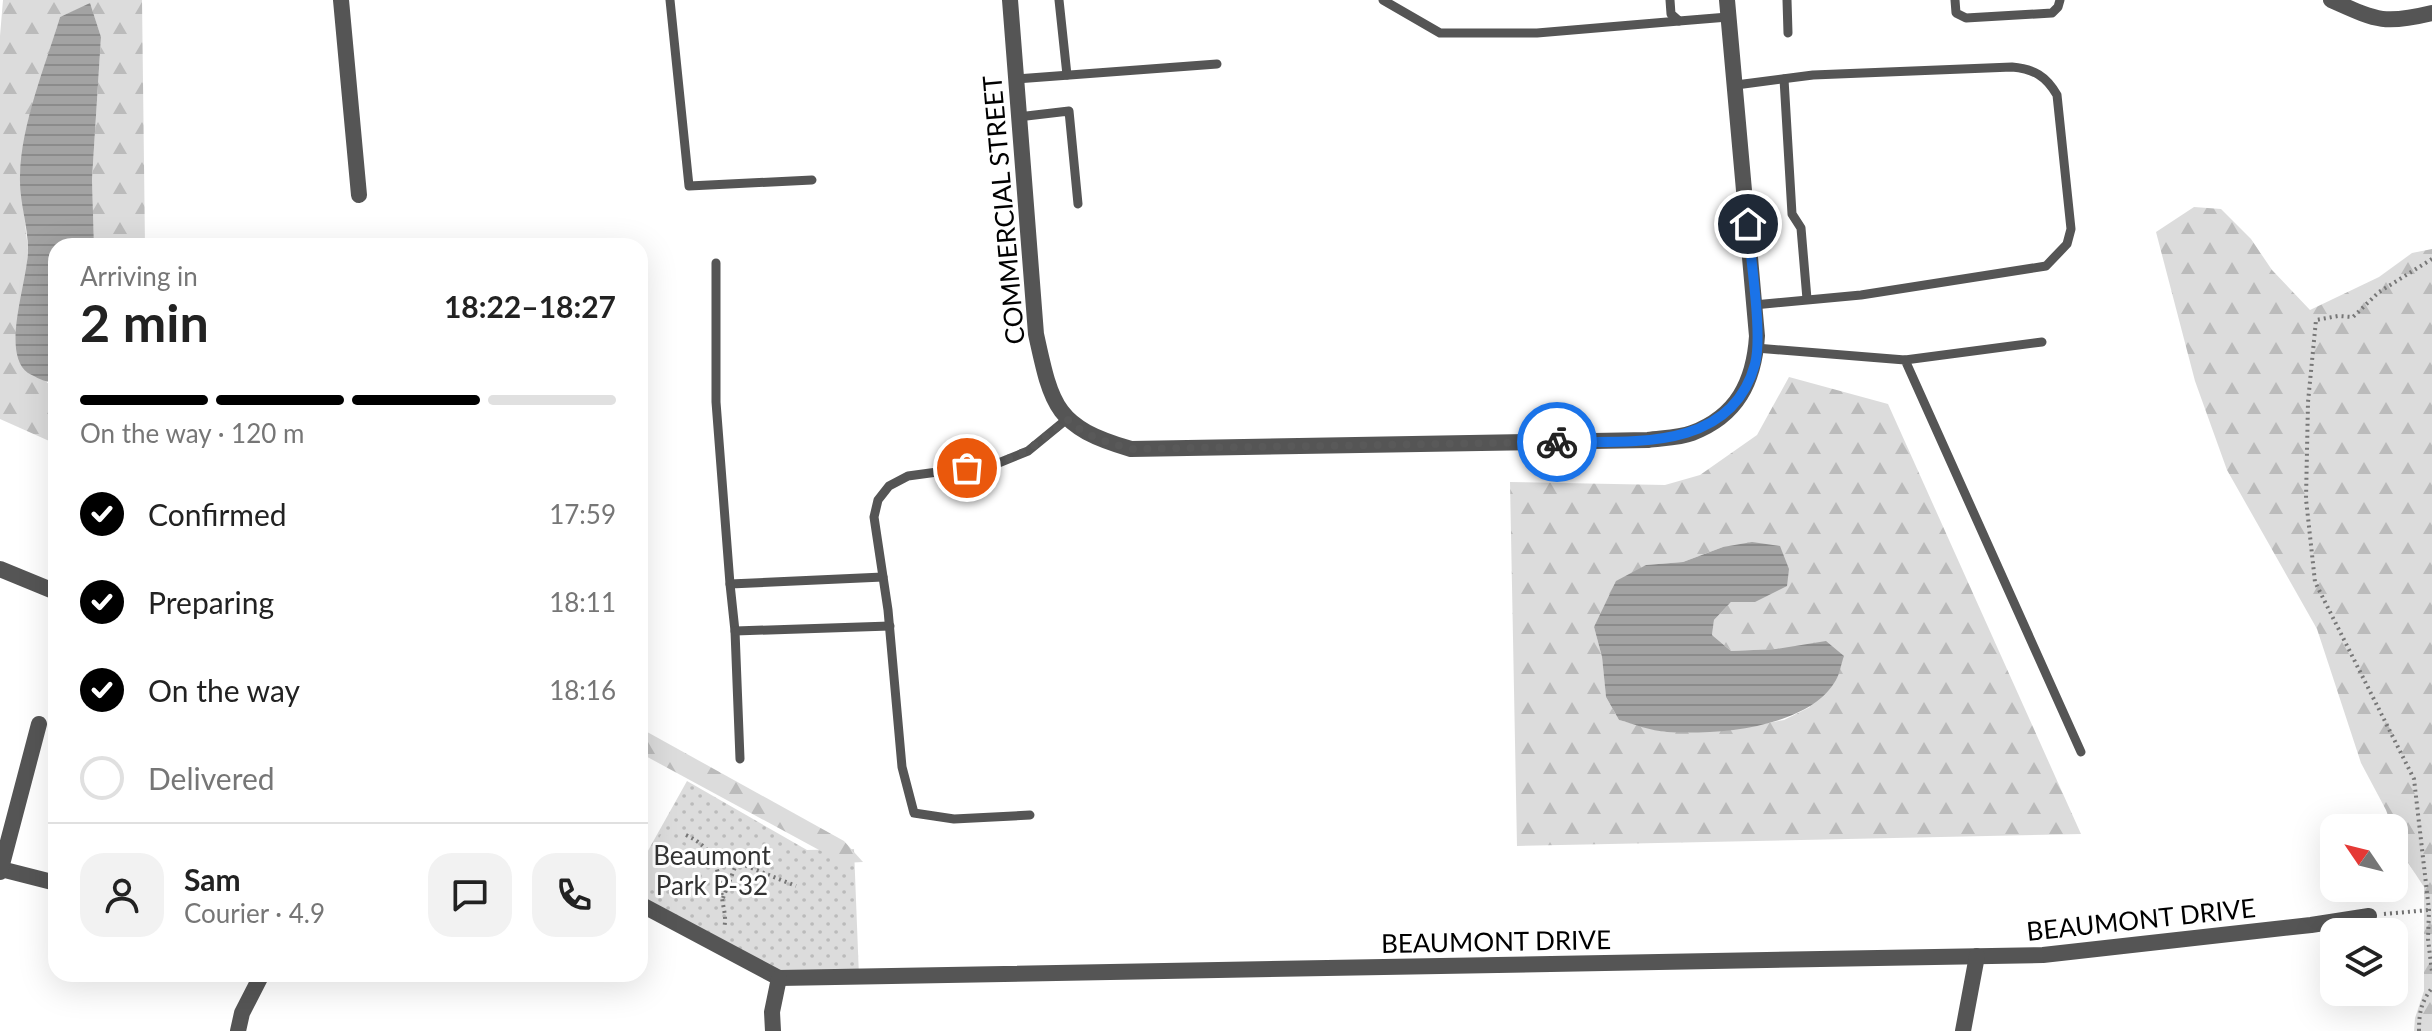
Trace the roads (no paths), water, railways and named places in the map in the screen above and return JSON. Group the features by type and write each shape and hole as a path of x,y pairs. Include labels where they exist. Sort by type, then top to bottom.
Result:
{"street":[{"path":"341,0 359,195"},
{"name":"COMMERCIAL STREET","path":"1010,0 1036,334 1046,380 1064,415"},
{"path":"1064,415 1079,430 1096,439 1131,449 1648,440 1691,433 1724,416 1742,395 1755,363 1756,348 1727,0"},
{"path":"2331,0 2374,19 2400,21 2432,13"},
{"path":"0,569 48,589"},
{"path":"39,724 0,871 48,881"},
{"name":"BEAUMONT DRIVE","path":"648,908 779,978 2043,955 2369,916"},
{"path":"1963,1031 1977,956"},
{"path":"773,1031 772,1012 779,978"},
{"path":"238,1031 242,1013 258,982"}],"lane":[{"path":"670,0 689,186 812,180"},
{"path":"1059,0 1067,75"},
{"path":"1383,0 1440,33 1537,33 1728,17"},
{"path":"1670,0 1671,14 1679,21"},
{"path":"1787,0 1788,33"},
{"path":"1955,0 1956,13 1966,18 2052,13 2060,0"},
{"path":"1016,79 1217,64"},
{"path":"1736,85 1843,74 2025,68 2039,74 2050,82 2057,95 2071,229 2067,244 2046,266 1861,295 1754,305"},
{"path":"1784,79 1792,214 1801,228 1807,299"},
{"path":"1018,117 1069,111 1078,204"},
{"path":"716,263 716,402 735,631 740,759"},
{"path":"1756,348 1905,360 2042,342"},
{"path":"1905,360 2081,752"},
{"path":"1030,815 954,819 914,813 902,767 890,626 874,517 878,500 889,486 908,476 996,464 1028,451 1064,415"},
{"path":"730,584 883,577"},
{"path":"735,631 890,626"}],"park label":[{"name":"Beaumont Park P-32","path":"712,870"}]}
